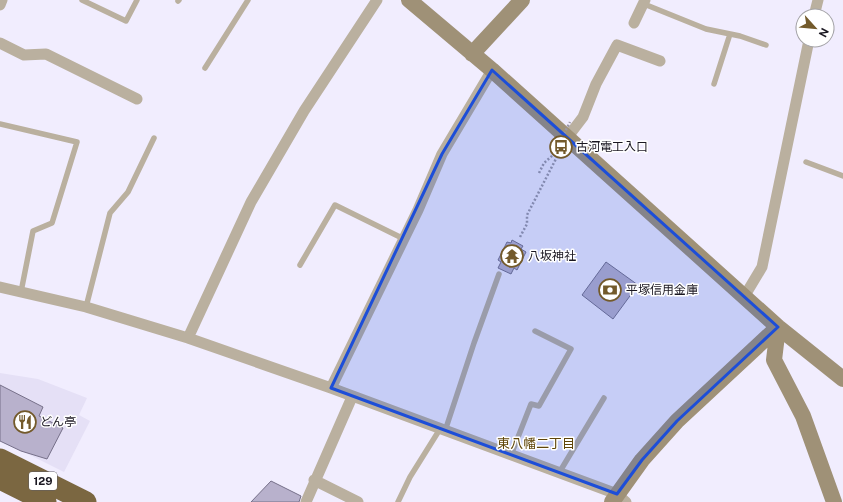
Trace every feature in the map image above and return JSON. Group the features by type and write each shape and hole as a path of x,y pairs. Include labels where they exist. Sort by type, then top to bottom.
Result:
{"highway":[{"name":"129","path":"0,459 86,502"},
{"name":"129","path":"0,479 46,502"}],"street":[{"path":"0,4 2,0"},
{"path":"188,338 251,202 304,111 377,0"},
{"path":"409,0 492,70 564,144 778,327 843,377"},
{"path":"472,54 522,0"},
{"path":"634,23 645,2"},
{"path":"0,43 24,55 46,54 137,99"},
{"path":"564,144 583,117 596,84 617,45 660,61"},
{"path":"744,297 762,267 807,48"},
{"path":"331,388 404,239 442,154 492,70"},
{"path":"0,287 86,307 188,338 331,388 511,455 559,473 618,499 642,460 677,421 778,327"},
{"path":"778,327 774,360 803,416 834,502"},
{"path":"306,502 314,480 352,397"},
{"path":"314,480 358,502"}],"lane":[{"path":"82,0 126,22 137,0"},
{"path":"205,68 248,0"},
{"path":"645,2 706,29 730,34 766,45"},
{"path":"714,84 730,34"},
{"path":"0,124 77,142 52,223 33,231 21,292"},
{"path":"86,307 110,213 128,192 154,138"},
{"path":"806,162 843,176"},
{"path":"300,265 334,205 404,239"},
{"path":"398,502 410,477 442,430 499,274"},
{"path":"511,455 531,404 539,406 571,348 535,331"},
{"path":"559,473 604,398"}],"path":[{"path":"539,173 544,163 553,155 570,122"},
{"path":"520,237 527,224 527,215 564,144"}],"highlighted area":[{"path":"492,70 778,327 677,421 642,460 617,494 331,388 442,154"}],"shaded area":[{"path":"0,373 38,379 87,398 79,415 90,421 64,472 0,440"}],"building":[{"name":"八坂神社","path":"512,240 523,246 521,249 526,252 517,270 514,268 511,274 498,268 501,262 498,260 507,242 511,243"},
{"name":"平塚信用金庫","path":"606,262 638,285 613,319 582,295"},
{"name":"どん亭","path":"0,385 43,407 39,416 63,428 47,459 21,451 0,441"},
{"path":"271,481 301,496 299,502 251,502"}],"place":[{"name":"古河電工入口","path":"561,147"},
{"name":"八坂神社","path":"512,256"},
{"name":"平塚信用金庫","path":"610,290"},
{"name":"どん亭","path":"25,422"}],"district":[{"name":"東八幡二丁目","path":"536,443"}]}
